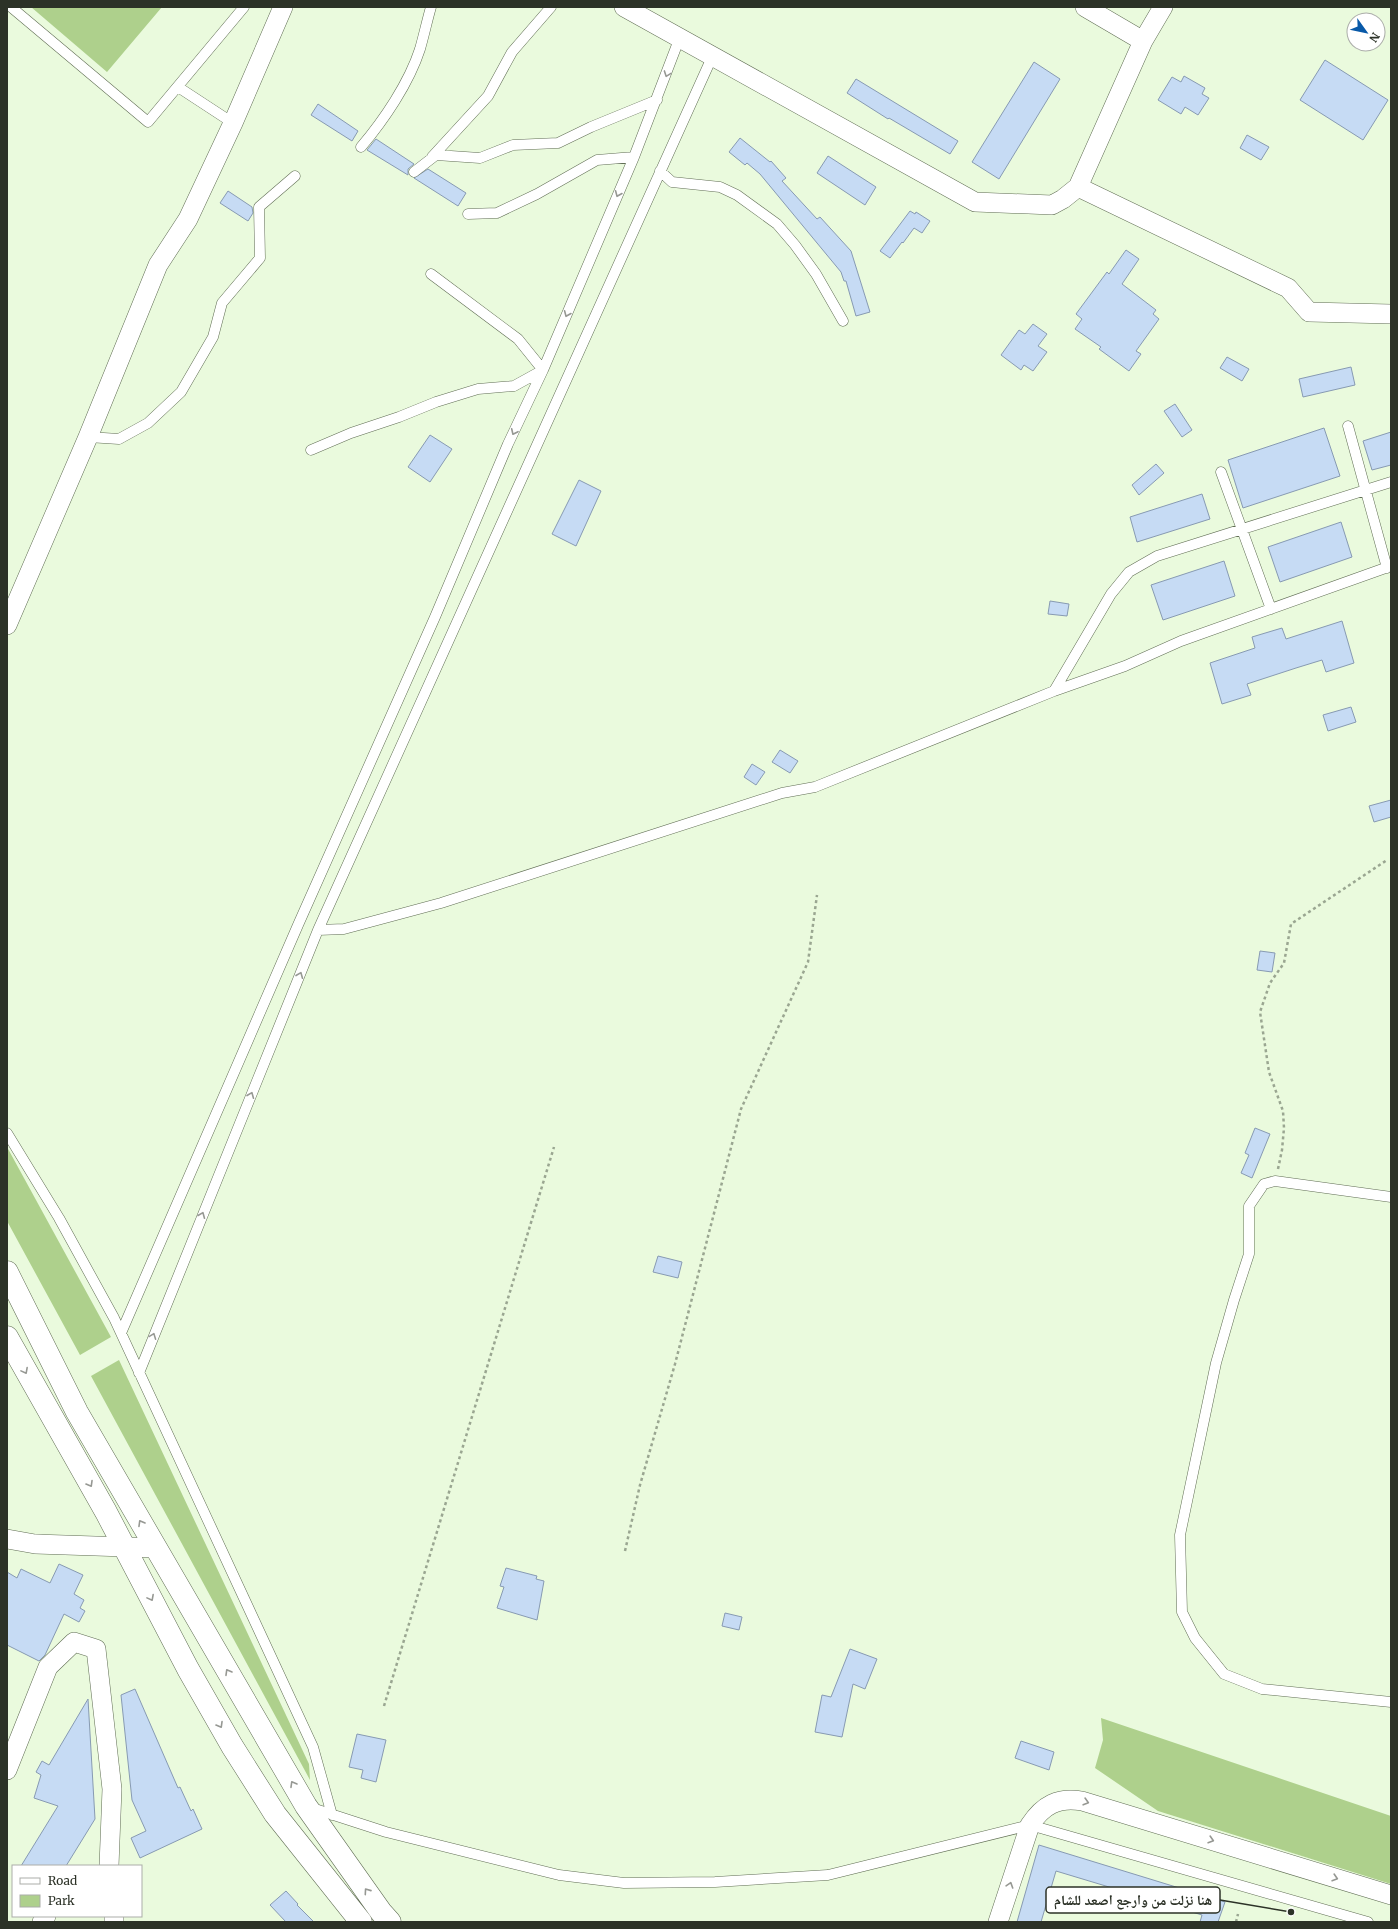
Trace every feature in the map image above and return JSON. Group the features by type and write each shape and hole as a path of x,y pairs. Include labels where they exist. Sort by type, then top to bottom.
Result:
{"main road":[{"path":"7,1272 77,1412 306,1806 390,1922"},
{"path":"7,1337 124,1547 188,1669 232,1746 275,1814 361,1922"}],"street":[{"path":"7,625 88,437 158,265 188,219 233,123 284,7"},
{"path":"624,7 975,202 1052,205 1078,188 1143,41 1163,7"},
{"path":"1085,7 1143,41"},
{"path":"1078,188 1288,288 1309,312 1391,314"},
{"path":"7,1539 36,1544 156,1548"},
{"path":"7,1770 48,1667 74,1642 96,1649 112,1789 107,1865"},
{"path":"998,1922 1030,1825 1037,1814 1046,1806 1057,1801 1070,1799 1082,1801 1391,1895"}],"lane":[{"path":"11,7 148,122 244,7"},
{"path":"361,147 384,120 402,87 420,50 431,7"},
{"path":"429,160 488,96 512,52 551,7"},
{"path":"121,1333 294,932 435,617 508,444 543,370 634,157 680,37"},
{"path":"139,1372 318,930 712,56"},
{"path":"178,87 233,123"},
{"path":"414,172 436,155 480,158 513,145 558,143 591,127 657,100"},
{"path":"468,214 496,213 537,194 597,160 634,157"},
{"path":"660,171 672,182 720,187 737,195 777,224 796,245 816,274 843,321"},
{"path":"88,437 119,439 148,423 181,392 213,337 222,303 260,258 259,207 295,176"},
{"path":"431,274 518,339 543,370"},
{"path":"311,450 351,433 399,418 436,402 478,389 514,386 543,370"},
{"path":"318,930 344,929 441,902 782,793 815,787 1054,691 1125,666 1180,641 1389,567 1365,490 1348,426"},
{"path":"1221,472 1271,609"},
{"path":"1054,691 1111,594 1129,572 1157,556 1391,482"},
{"path":"7,1132 59,1218 121,1333 313,1747 332,1815"},
{"path":"1391,1197 1275,1181 1264,1184 1249,1206 1249,1254 1216,1363 1180,1534 1182,1612 1195,1638 1224,1674 1262,1689 1391,1702"},
{"path":"306,1806 386,1832 559,1875 624,1883 715,1882 828,1874 1030,1825 1368,1922"}],"path":[{"path":"1275,1181 1282,1150 1284,1128 1283,1111 1269,1072 1260,1012 1270,983 1284,963 1291,924 1387,860"},
{"path":"625,1551 640,1484 675,1364 741,1109 808,962 817,895"},
{"path":"384,1706 554,1147"},
{"path":"1236,1922 1238,1914"}],"green space":[{"path":"31,7 162,7 107,72"},
{"path":"7,1147 111,1337 80,1355 7,1221"},
{"path":"119,1360 309,1764 310,1780 91,1376"},
{"path":"1101,1718 1391,1816 1391,1884 1158,1811 1095,1768 1103,1740"}],"building":[{"path":"1325,60 1388,100 1363,140 1300,100"},
{"path":"1034,62 1060,79 999,179 972,162"},
{"path":"1184,76 1205,88 1202,94 1209,98 1198,115 1185,107 1181,114 1158,100 1172,77 1181,82"},
{"path":"856,79 958,141 950,154 889,118 888,119 847,93"},
{"path":"318,104 358,131 352,141 311,115"},
{"path":"1247,135 1269,147 1261,160 1240,148"},
{"path":"740,138 770,162 771,161 786,178 782,181 817,219 820,217 851,251 870,312 856,316 846,281 844,281 841,272 760,174 747,163 745,165 729,152"},
{"path":"376,139 414,164 408,169 408,175 367,150"},
{"path":"828,156 876,187 865,205 817,173"},
{"path":"428,169 466,193 458,206 414,178"},
{"path":"228,191 252,207 253,213 248,221 220,203"},
{"path":"910,211 915,214 916,212 930,221 922,233 914,228 890,258 880,251"},
{"path":"1126,250 1139,259 1122,284 1156,310 1153,314 1159,319 1136,351 1141,354 1129,371 1099,349 1101,347 1075,329 1082,319 1076,314 1107,272 1109,274"},
{"path":"1033,324 1047,334 1038,346 1047,352 1033,371 1024,365 1021,370 1001,355 1019,330 1025,334"},
{"path":"1227,357 1249,369 1242,381 1220,368"},
{"path":"1351,367 1355,385 1303,397 1299,379"},
{"path":"1175,404 1192,430 1182,437 1164,411"},
{"path":"1324,428 1340,476 1243,508 1228,460"},
{"path":"1391,432 1391,465 1372,470 1363,441"},
{"path":"430,435 452,449 430,482 408,467"},
{"path":"1156,464 1164,473 1139,495 1132,485"},
{"path":"579,480 601,491 576,546 552,534"},
{"path":"1202,494 1210,519 1137,542 1130,517"},
{"path":"1341,522 1352,557 1280,582 1268,547"},
{"path":"1224,561 1235,596 1163,620 1151,585"},
{"path":"1050,601 1069,604 1067,616 1048,614"},
{"path":"1342,621 1354,663 1326,672 1322,660 1296,668 1247,684 1251,695 1222,704 1210,663 1255,648 1252,637 1282,628 1286,639"},
{"path":"1351,707 1356,722 1328,731 1323,715"},
{"path":"780,750 798,761 790,773 772,762"},
{"path":"752,764 765,772 756,785 744,777"},
{"path":"1391,800 1391,817 1374,822 1369,806"},
{"path":"1260,951 1275,953 1272,972 1257,970"},
{"path":"1255,1128 1270,1134 1252,1178 1241,1173 1249,1155 1245,1153"},
{"path":"658,1256 682,1262 678,1278 653,1272"},
{"path":"59,1564 83,1575 74,1594 84,1600 80,1608 85,1611 79,1622 64,1614 45,1655 39,1661 7,1645 7,1572 17,1578 21,1569 50,1583"},
{"path":"506,1568 537,1576 536,1579 544,1581 537,1620 497,1608 504,1587 500,1586"},
{"path":"725,1613 742,1617 739,1630 722,1626"},
{"path":"850,1649 877,1659 865,1689 853,1684 842,1737 815,1732 822,1695 831,1697"},
{"path":"135,1689 178,1788 180,1787 191,1811 193,1809 202,1829 140,1858 131,1838 146,1831 132,1800 121,1695"},
{"path":"88,1699 95,1819 67,1865 22,1865 58,1806 34,1798 41,1775 36,1772 42,1761 49,1765"},
{"path":"357,1734 386,1740 376,1782 361,1778 363,1770 349,1767"},
{"path":"1021,1741 1054,1752 1049,1770 1015,1758"},
{"path":"1039,1845 1225,1902 1218,1922 1200,1922 1202,1915 1056,1871 1041,1922 1017,1922"},
{"path":"286,1891 298,1904 297,1905 314,1922 286,1922 270,1905"}],"place":[{"name":"هنا نزلت من وارجع اصعد للشام","path":"1291,1912"}]}
